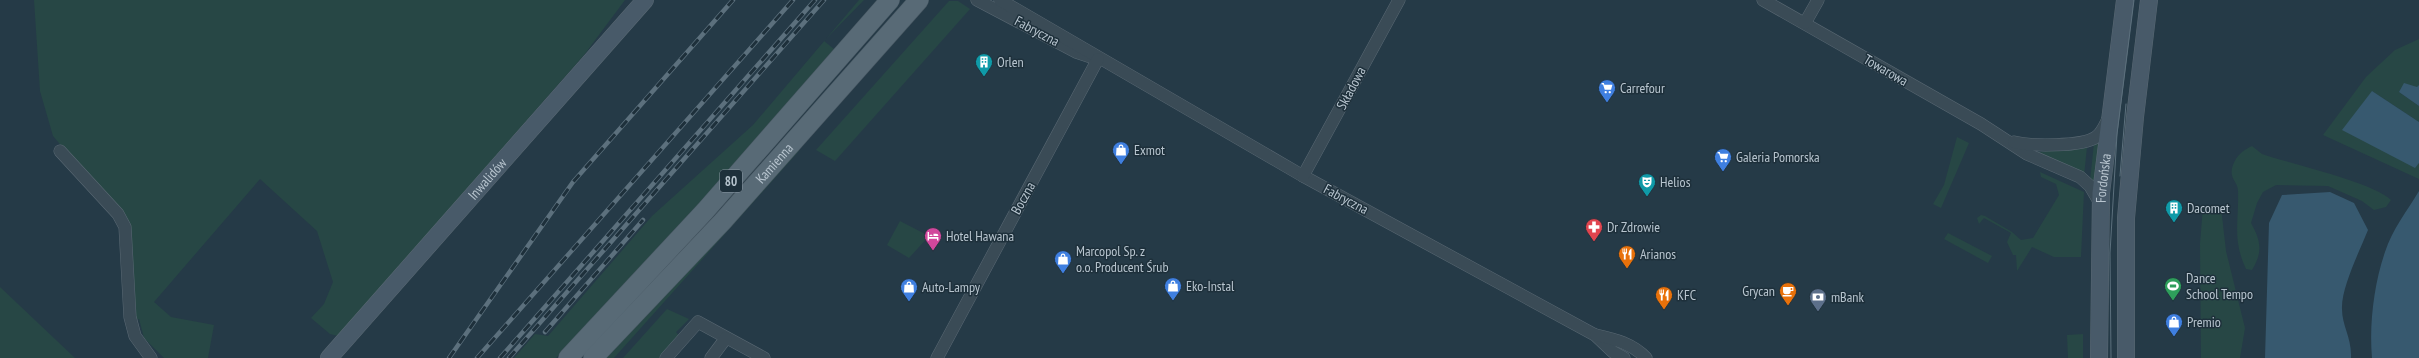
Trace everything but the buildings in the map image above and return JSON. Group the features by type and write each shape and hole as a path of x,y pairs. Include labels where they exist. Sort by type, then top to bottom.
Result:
{"main road":[{"name":"Inwalidów","path":"329,358 645,0"},
{"name":"Kamienna","path":"568,358 705,211 890,0"},
{"name":"Kamienna","path":"593,358 723,221 919,0"},
{"name":"Fordońska","path":"2099,358 2101,204 2109,117 2125,0"},
{"name":"Fordońska","path":"2126,358 2126,218 2135,117 2149,0"}],"street":[{"name":"Fabryczna","path":"978,0 1076,52 1098,59"},
{"name":"Fabryczna","path":"1000,0 1080,45 1098,59 1303,176 1595,335 1613,352 1624,358"},
{"name":"Składowa","path":"1303,176 1399,0"},
{"name":"Towarowa","path":"1763,0 2008,141 2027,154 2080,177 2093,190 2101,204"},
{"path":"1805,23 1818,0"},
{"name":"Boczna","path":"937,358 1098,59"},
{"name":"Towarowa","path":"2008,141 2047,146 2090,140 2100,133 2109,117"},
{"path":"60,151 118,214 125,227 130,317 135,336 151,358"},
{"path":"666,358 698,322 764,358"},
{"name":"Fabryczna","path":"1595,335 1619,340 1640,352 1646,358"},
{"path":"711,358 726,338"}],"green space":[{"path":"34,0 625,0 584,55 338,336 330,334 311,318 324,304 333,282 317,231 260,179 154,302 171,317 214,325 208,358 164,358 144,338 139,319 135,320 129,225 53,136 40,91"},
{"path":"859,0 864,0 826,39"},
{"path":"949,1 958,1 970,9 835,161 816,150"},
{"path":"2419,39 2419,85 2417,87 2399,92 2419,106 2419,122 2372,91 2414,167 2419,163 2419,179 2323,135 2366,77 2395,50"},
{"path":"824,41 834,49 822,69 684,226 556,358 514,358 535,334 548,336 652,216 753,125"},
{"path":"1957,137 1969,143 1941,208 1933,204 1944,185"},
{"path":"2100,140 2095,185 2090,181 2094,143"},
{"path":"2252,146 2262,154 2350,180 2381,193 2391,200 2386,207 2374,210 2362,201 2328,186 2276,185 2263,192 2257,203 2251,223 2259,241 2258,258 2252,270 2246,269 2239,249 2237,230 2238,188 2232,177 2232,170 2238,156"},
{"path":"2087,147 2084,176 2040,156 2039,152"},
{"path":"797,148 799,151 614,358 605,358"},
{"path":"2040,172 2084,192 2081,257 2054,257 2032,247 2017,271 2016,255 2013,255 2007,242 2011,233 1984,218 1979,224 1977,218 1981,215 1985,216 2012,232 2021,240 2033,238 2059,195 2056,184 2041,177"},
{"path":"2203,206 2221,207 2226,251 2245,328 2240,358 2201,358 2200,244"},
{"path":"900,221 929,236 909,258 887,245"},
{"path":"1948,233 1992,256 1988,263 1944,239"},
{"path":"0,287 75,358 0,358"},
{"path":"667,309 689,319 676,332 679,336 659,358 623,358"},
{"path":"2083,334 2083,358 2068,358 2067,335"}],"water":[{"path":"2404,83 2417,87 2419,85 2419,106 2399,92"},
{"path":"2372,91 2419,122 2419,163 2415,168 2342,130"},
{"path":"2419,191 2419,358 2372,358 2371,332 2373,304 2381,264 2392,236"},
{"path":"2330,192 2354,203 2368,230 2348,280 2343,300 2342,315 2350,344 2351,358 2265,358 2269,223 2282,195"}],"tram line":[{"path":"2111,358 2110,253 2117,134 2134,0"},
{"path":"2120,176 2126,104"}],"railway":[{"path":"449,358 573,182 733,0"},
{"path":"477,358 793,0"},
{"path":"500,358 815,0"},
{"path":"509,358 824,0"},
{"path":"545,332 643,220"}],"place":[{"name":"Orlen","path":"984,77"},
{"name":"Carrefour","path":"1607,103"},
{"name":"Exmot","path":"1121,165"},
{"name":"Galeria Pomorska","path":"1723,172"},
{"name":"Helios","path":"1647,197"},
{"name":"Dacomet","path":"2174,223"},
{"name":"Dr Zdrowie","path":"1594,242"},
{"name":"Hotel Hawana","path":"933,251"},
{"name":"Arianos","path":"1627,269"},
{"name":"Marcopol Sp. z o.o. Producent Śrub","path":"1063,274"},
{"name":"Eko-Instal","path":"1173,301"},
{"name":"Dance School Tempo","path":"2173,301"},
{"name":"Auto-Lampy","path":"909,302"},
{"name":"Grycan","path":"1788,306"},
{"name":"KFC","path":"1664,310"},
{"name":"mBank","path":"1818,312"},
{"name":"Premio","path":"2174,337"}]}
